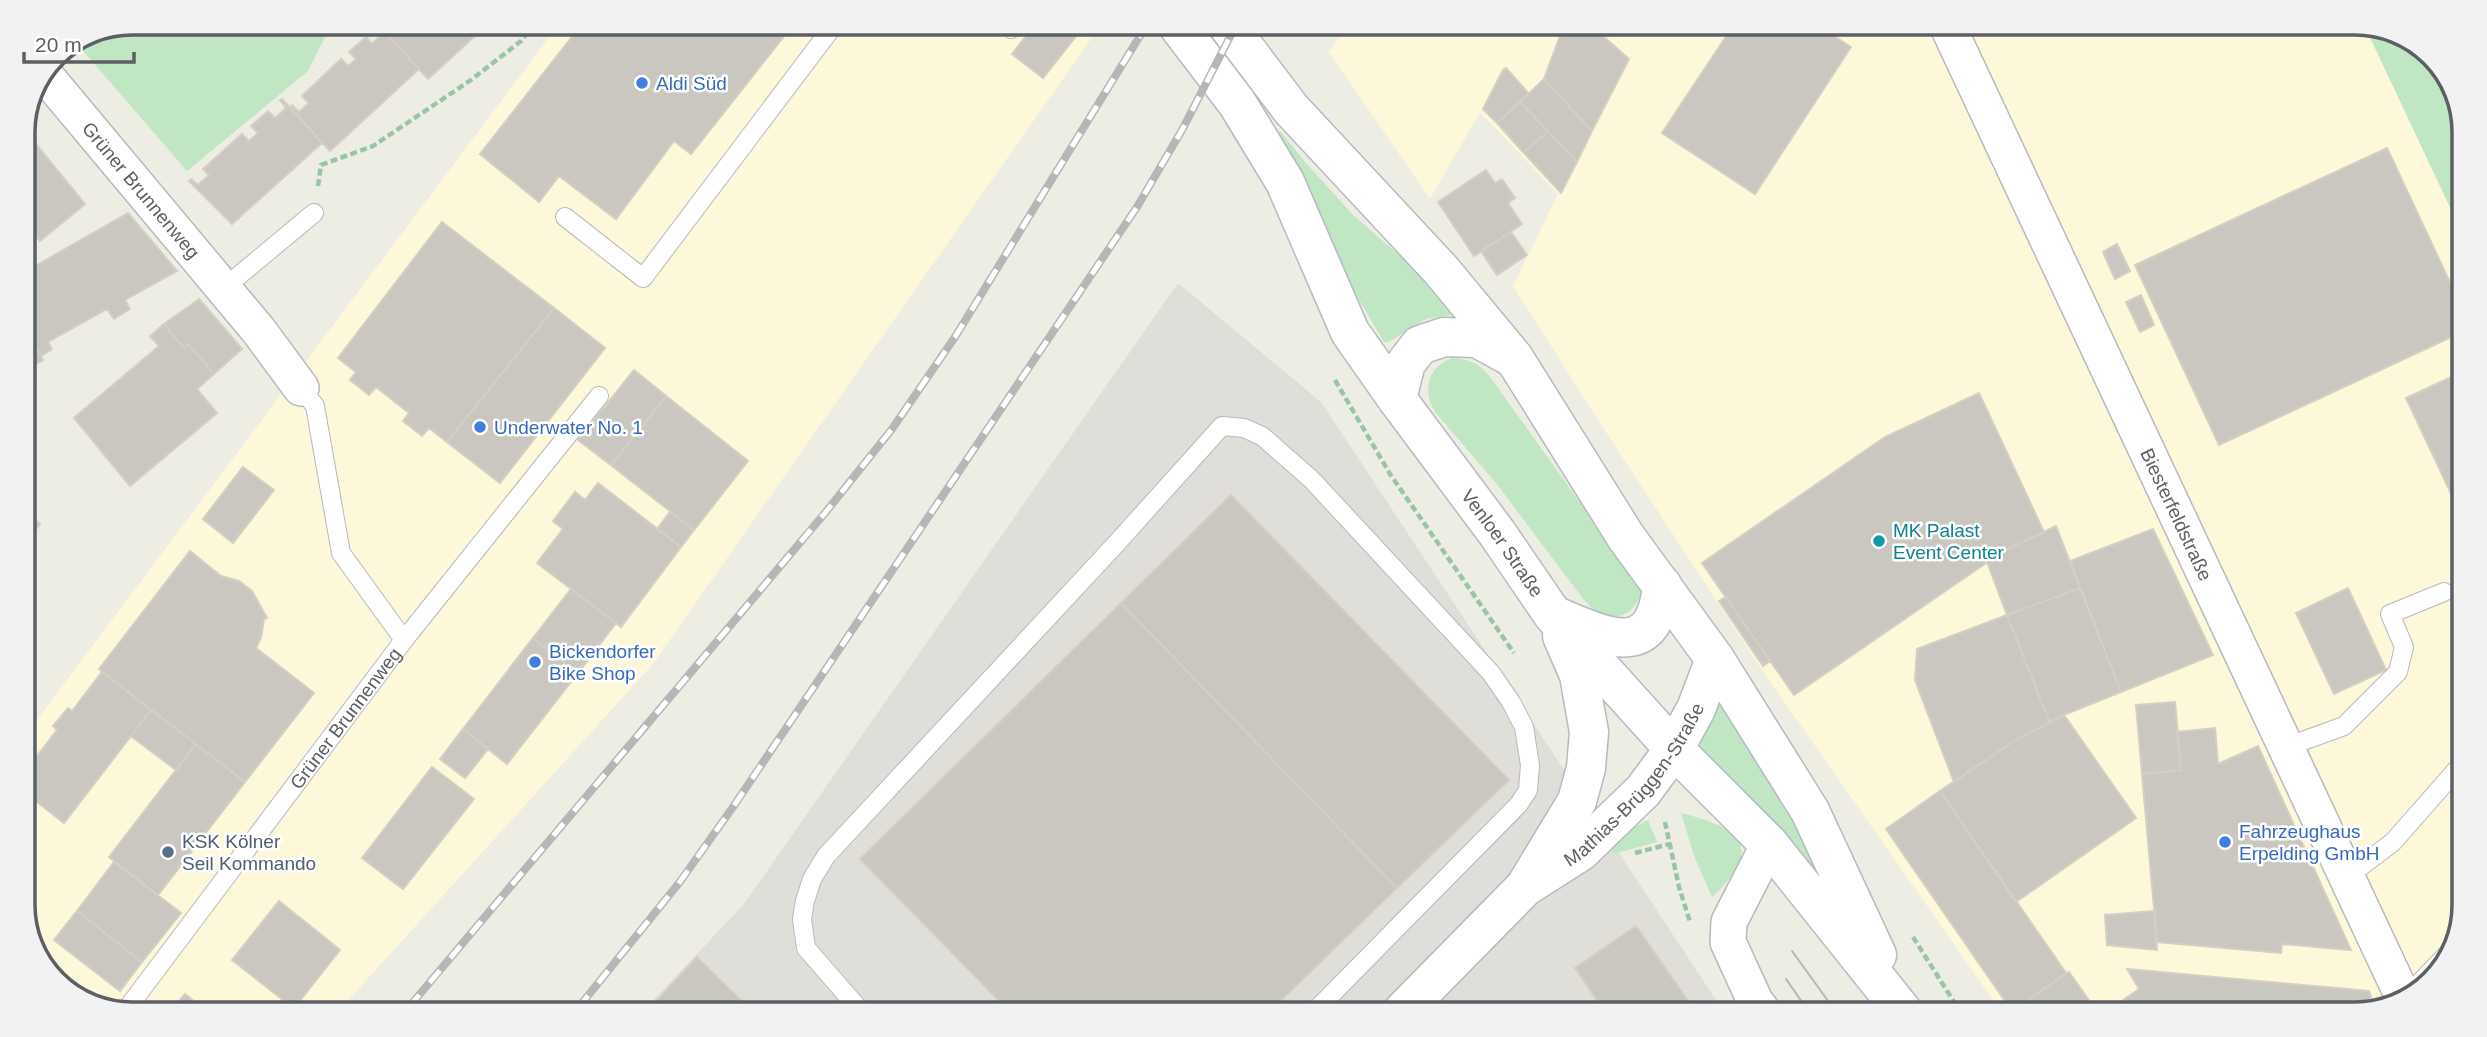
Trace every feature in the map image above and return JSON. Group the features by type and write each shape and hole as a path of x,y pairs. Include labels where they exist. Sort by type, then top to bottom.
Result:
{"main road":[{"name":"Venloer Straße","path":"1185,35 1237,103 1285,182 1350,332 1497,533 1553,615 1674,749 1769,844 1897,1002"},
{"name":"Venloer Straße","path":"1235,35 1291,109 1441,270 1514,358 1626,537 1715,659 1810,811 1899,1002"},
{"path":"1397,399 1406,363 1420,345 1444,337 1477,338 1514,358"},
{"path":"1553,615 1606,635 1620,638 1639,634 1651,626 1659,610 1661,585"},
{"name":"Mathias-Brüggen-Straße","path":"1525,887 1577,801 1586,768 1589,732 1578,675 1553,615"},
{"name":"Mathias-Brüggen-Straße","path":"1412,1002 1525,887 1580,852 1643,791 1674,749 1696,709 1715,659"}],"street":[{"name":"Biesterfeldstraße","path":"1951,35 2400,991"},
{"name":"Grüner Brunnenweg","path":"50,81 224,288 302,388"},
{"path":"1756,1002 1728,942 1729,922 1769,844"}],"lane":[{"path":"565,217 643,278 827,35"},
{"path":"224,288 314,213"},
{"name":"Grüner Brunnenweg","path":"132,1002 404,640 341,553 315,406 302,388"},
{"path":"404,640 599,396"},
{"path":"853,1002 806,948 802,919 805,901 811,879 825,856 1115,545 1222,426 1244,428 1262,436 1321,490 1491,673 1524,727 1530,765 1528,790 1519,804 1323,1002"},
{"path":"2286,747 2344,726 2367,705 2398,673 2404,647 2390,614 2444,592"},
{"path":"2347,877 2393,842 2452,775"}],"path":[{"path":"314,213 321,165 373,146 471,80 525,35"},
{"path":"1643,791 1664,815 1679,887 1693,930"},
{"path":"1922,953 1954,1002"}],"shaded area":[{"path":"551,35 1093,35 653,664 347,1002 132,1002 95,995 73,982 59,969 45,948 35,912 35,722"},
{"path":"1341,35 2370,37 2452,212 2452,905 2445,942 2432,964 2409,986 2386,997 2368,1001 1994,1002 1760,667 1513,286 1558,194 1480,112 1430,199 1329,52"},
{"path":"1178,283 1321,402 1717,1002 652,1002 744,904"}],"green space":[{"path":"132,35 326,35 308,71 187,171 82,49 101,40"},
{"path":"2370,37 2392,42 2409,51 2428,68 2442,89 2452,125 2452,212"},
{"path":"1280,131 1354,216 1419,272 1455,314 1426,319 1389,342 1384,342 1340,268 1278,135"},
{"path":"1452,358 1472,362 1488,374 1642,589 1632,609 1619,616 1604,616 1584,600 1496,483 1435,412 1429,396 1429,380 1437,367"},
{"path":"1721,686 1820,870 1819,877 1691,748"},
{"path":"1681,813 1719,825 1739,842 1742,852 1738,865 1729,880 1712,897 1694,856"},
{"path":"1648,820 1657,842 1613,854 1609,847"}],"building":[{"path":"381,35 388,35 419,69 330,151 290,107 292,105 299,112 309,103 302,96 341,59 348,66 356,59 349,52 366,37 372,44"},
{"path":"388,35 476,35 428,79"},
{"name":"Aldi Süd","path":"573,35 785,35 691,154 674,141 616,219 559,176 539,202 480,154"},
{"path":"1027,35 1077,35 1043,78 1012,54"},
{"path":"1560,35 1602,35 1629,59 1592,131 1544,79"},
{"path":"1727,35 1832,35 1851,47 1755,194 1662,133"},
{"path":"1506,68 1529,94 1497,123 1483,109"},
{"path":"1544,79 1592,131 1577,162 1520,102"},
{"path":"282,99 322,143 232,224 189,181 191,179 198,185 209,175 203,169 242,134 249,141 258,133 251,126 268,111 275,118 286,108 280,100"},
{"path":"1520,102 1548,131 1524,153 1497,123"},
{"path":"1548,131 1577,162 1561,193 1524,153"},
{"path":"35,143 85,204 40,241 35,235"},
{"path":"2387,148 2452,287 2452,337 2219,445 2135,265"},
{"path":"1486,170 1495,183 1502,179 1515,198 1508,203 1522,224 1474,256 1438,202"},
{"path":"128,213 177,271 125,300 130,309 114,319 107,309 48,342 52,349 41,356 37,349 35,350 35,266"},
{"path":"442,222 554,308 447,442 429,428 422,436 403,421 409,413 376,387 369,395 350,380 356,372 338,358"},
{"path":"1511,232 1527,255 1497,275 1481,251"},
{"path":"2117,244 2130,271 2115,279 2103,252"},
{"path":"2141,295 2154,325 2140,332 2126,302"},
{"path":"199,299 242,349 214,374 188,344 184,348 164,324"},
{"path":"554,308 605,348 500,483 447,442"},
{"path":"164,324 184,348 188,344 214,374 197,389 217,413 130,486 74,418 159,346 150,336"},
{"path":"37,349 43,360 35,364"},
{"path":"634,370 666,396 611,465 578,440"},
{"path":"2452,377 2452,496 2406,398"},
{"name":"MK Palast Event Center","path":"1979,393 2044,532 2005,550 1794,695 1702,563 1885,437"},
{"path":"666,396 748,461 694,530 611,465"},
{"path":"243,467 274,490 233,543 203,519"},
{"path":"598,483 681,547 621,627 537,563 563,529 553,521 575,492 585,500"},
{"path":"1231,495 1509,780 1397,888 1121,603"},
{"path":"670,512 694,530 681,547 657,529"},
{"path":"2056,526 2080,588 2007,615 1987,562 2005,550"},
{"path":"2153,529 2213,655 2121,692 2070,561"},
{"path":"190,551 221,576 239,581 252,591 267,618 264,619 261,638 256,648 314,693 245,782 99,669"},
{"path":"2080,588 2121,692 2049,721 2007,615"},
{"path":"2348,588 2386,670 2334,694 2296,613"},
{"path":"571,589 616,623 578,673 533,638"},
{"path":"1726,597 1770,661 1763,666 1719,601"},
{"path":"1121,603 1397,888 1279,1002 1000,1002 860,859"},
{"path":"2007,615 2050,723 2014,741 1954,782 1915,680 1917,649"},
{"path":"533,638 578,673 507,764 463,729"},
{"path":"102,672 151,710 64,823 35,800 35,758 57,730 53,726 68,708 72,711"},
{"path":"2175,702 2181,770 2142,774 2136,705"},
{"path":"151,710 196,744 176,770 131,736"},
{"path":"2064,715 2136,818 2016,902 1940,791 2014,741"},
{"name":"Fahrzeughaus Erpelding GmbH","path":"2215,728 2218,764 2258,746 2351,950 2282,944 2281,953 2157,942 2142,774 2181,770 2177,732"},
{"path":"463,729 488,749 465,778 440,759"},
{"path":"196,744 245,782 158,895 109,857"},
{"path":"432,767 474,799 403,889 362,858"},
{"path":"1940,791 2066,973 2025,1002 2006,1002 1886,829"},
{"path":"114,862 181,913 142,962 77,911"},
{"path":"279,901 340,950 299,1002 286,1002 232,960"},
{"path":"77,911 142,962 120,991 54,940"},
{"path":"2154,911 2157,950 2107,945 2105,915"},
{"path":"1636,926 1689,1002 1598,1002 1575,968"},
{"path":"697,957 743,1002 656,1002"},
{"path":"2127,969 2369,991 2372,1000 2120,1002 2139,989"},
{"path":"2069,972 2090,1002 2026,1002"},
{"path":"185,994 195,1002 178,1002"}],"tram line":[{"path":"1792,951 1829,1002"},
{"path":"1786,979 1802,1002"}],"railway":[{"path":"413,1002 825,513 892,429 955,337 1140,35"},
{"path":"583,1002 679,883 733,807 1137,207 1182,130 1231,35"}],"place":[{"name":"Aldi Süd","path":"642,83"},
{"name":"Underwater No. 1","path":"480,427"},
{"name":"MK Palast Event Center","path":"1879,541"},
{"name":"Bickendorfer Bike Shop","path":"535,662"},
{"name":"Fahrzeughaus Erpelding GmbH","path":"2225,842"},
{"name":"KSK Kölner Seil Kommando","path":"168,852"}]}
